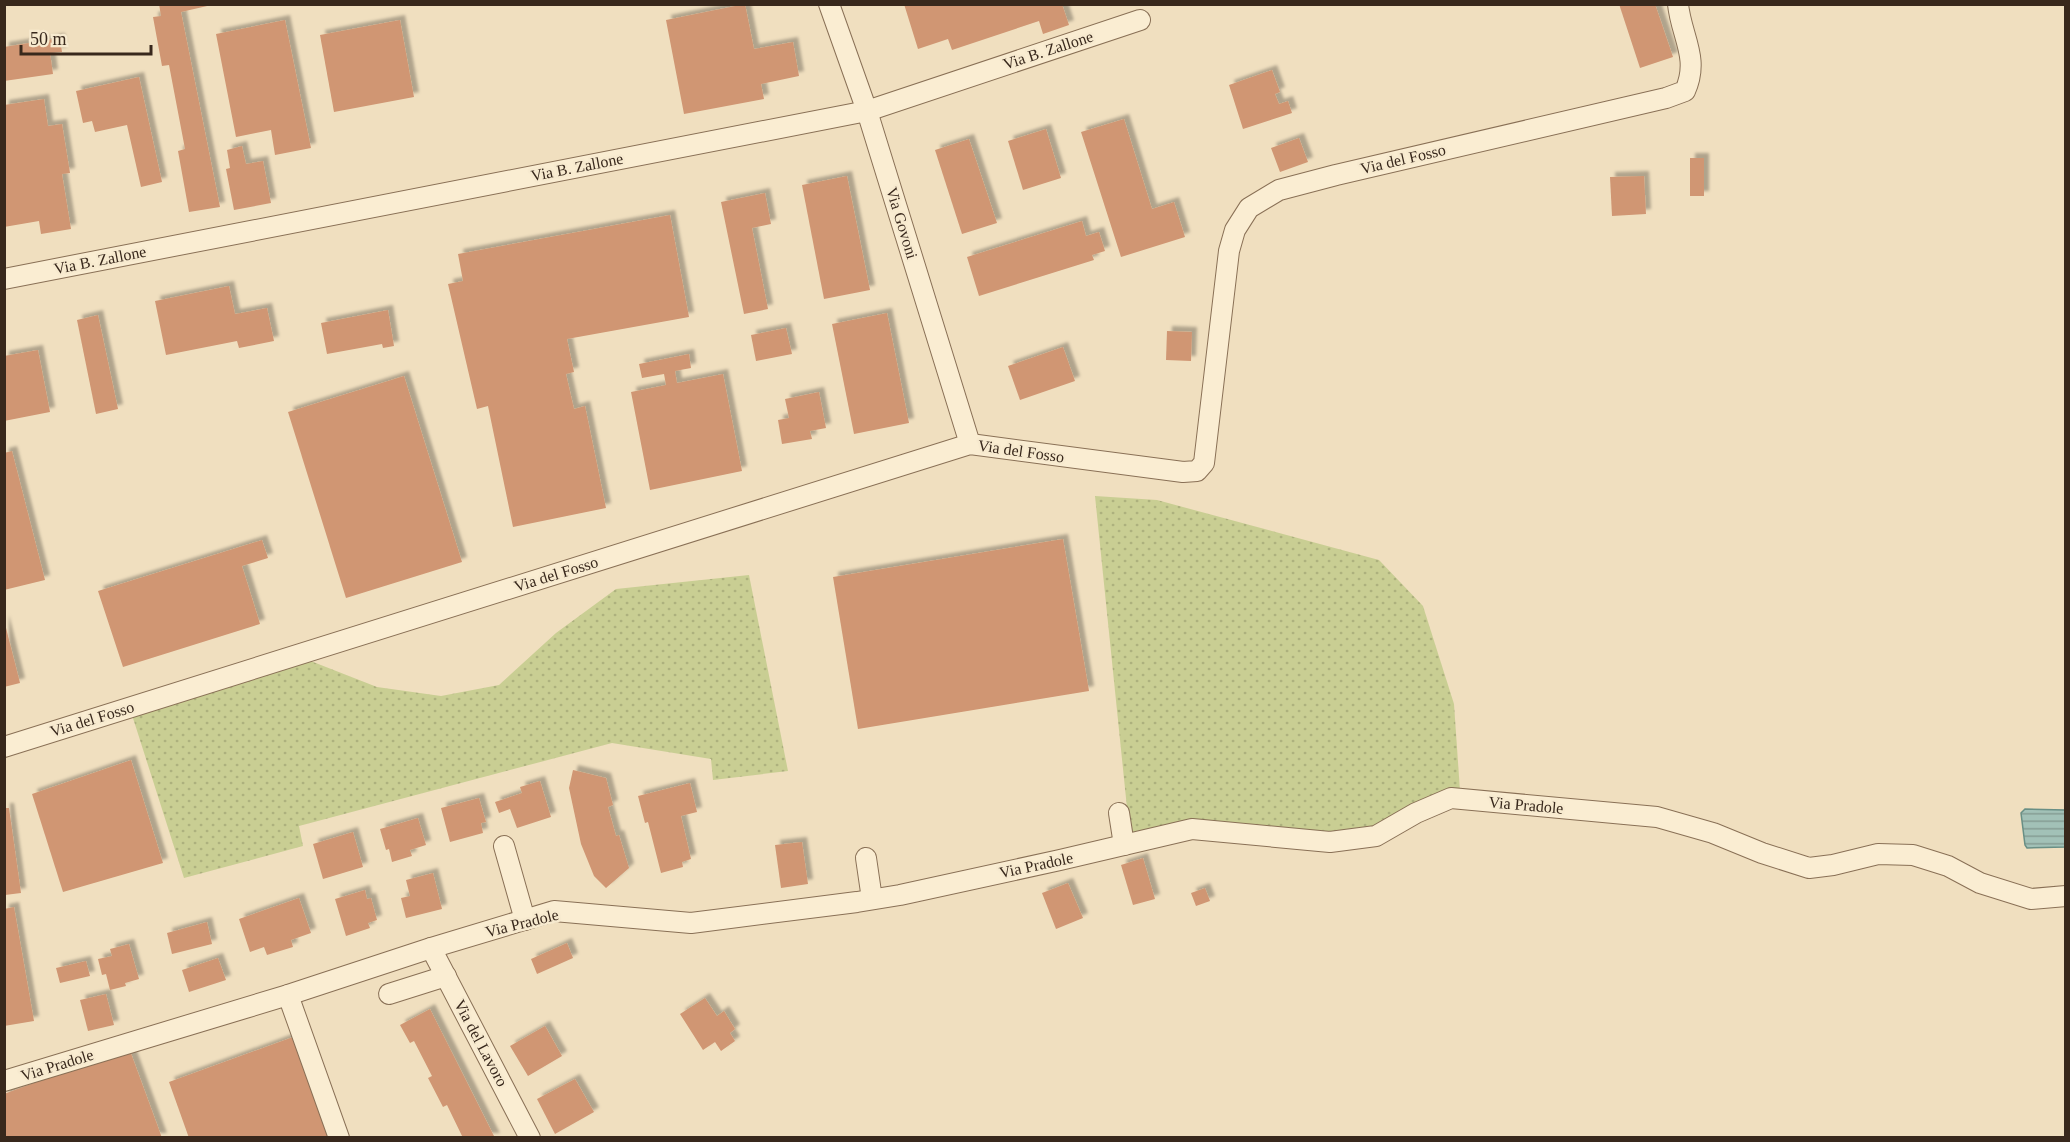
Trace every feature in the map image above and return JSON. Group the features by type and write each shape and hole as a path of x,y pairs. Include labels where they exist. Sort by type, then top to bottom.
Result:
{"street":[{"name":"Via Govoni","path":"829,4 867,111 970,444"},
{"name":"Via del Fosso","path":"4,747 970,444 1183,472 1197,471 1203,463 1229,251 1235,230 1249,208 1279,190 1666,98 1685,91 1691,78 1691,58 1678,4"},
{"name":"Via B. Zallone","path":"4,279 867,111 1140,20"},
{"name":"Via Pradole","path":"4,1081 554,911 691,923 872,899 1192,829 1330,842 1376,836 1416,813 1451,798 1657,817 1713,833 1762,854 1809,868 1833,865 1878,854 1913,855 1948,866 1980,883 2031,899 2066,896"},
{"path":"1119,813 1124,845"},
{"path":"504,846 525,920"},
{"path":"866,858 872,899"},
{"name":"Via del Lavoro","path":"431,948 530,1137"},
{"path":"389,994 446,976"},
{"path":"288,995 339,1137"}],"green space":[{"path":"1095,496 1157,500 1379,560 1423,606 1454,704 1460,791 1375,827 1327,834 1130,837"},
{"path":"749,575 788,771 713,780 711,759 612,743 299,826 303,846 184,878 132,715 303,658 377,687 441,696 499,685 556,633 616,589"}],"water":[{"path":"2025,809 2065,810 2065,847 2027,848 2021,813"}],"building":[{"path":"159,4 216,4 181,12 220,207 189,212 178,151 185,149 169,65 162,66 153,17 161,16"},
{"path":"745,4 754,49 793,42 799,76 761,84 764,99 684,114 666,20"},
{"path":"904,4 1062,4 1069,25 1043,34 1039,21 952,50 948,39 918,49"},
{"path":"1619,4 1655,4 1673,57 1640,68"},
{"path":"285,20 311,148 275,155 271,130 236,137 216,34"},
{"path":"400,20 414,97 334,112 320,35"},
{"path":"60,38 62,52 50,53 53,74 4,81 4,47"},
{"path":"1272,70 1280,92 1275,94 1279,104 1288,101 1292,113 1243,129 1229,85"},
{"path":"139,77 162,182 141,187 127,125 95,132 92,121 83,123 76,91"},
{"path":"44,99 48,126 62,124 70,173 62,174 71,229 41,234 39,221 4,227 4,105"},
{"path":"1124,119 1152,209 1174,202 1185,237 1121,257 1081,132"},
{"path":"1046,129 1061,178 1023,190 1008,141"},
{"path":"1299,138 1308,162 1280,172 1271,148"},
{"path":"969,139 997,223 962,234 935,150"},
{"path":"242,146 246,164 263,161 271,203 234,210 226,169 230,168 227,150"},
{"path":"1690,158 1704,158 1704,196 1690,196"},
{"path":"847,176 870,290 824,299 802,185"},
{"path":"1644,176 1646,214 1612,216 1610,177"},
{"path":"765,193 771,224 752,228 768,309 744,314 721,202"},
{"path":"670,215 689,317 567,339 574,372 566,374 574,409 585,406 606,508 513,527 488,406 477,409 448,284 463,281 458,254"},
{"path":"1082,221 1086,236 1099,232 1105,251 1092,255 1094,260 979,296 967,257"},
{"path":"229,286 235,314 267,308 274,341 239,348 237,341 166,355 155,301"},
{"path":"388,310 394,346 383,348 382,344 327,354 321,323"},
{"path":"887,313 909,423 854,434 832,324"},
{"path":"98,315 118,409 96,414 77,320"},
{"path":"786,328 792,354 756,361 751,335"},
{"path":"1167,331 1192,332 1191,361 1166,360"},
{"path":"1063,347 1075,381 1020,400 1008,366"},
{"path":"38,350 50,412 4,421 4,356"},
{"path":"689,354 691,368 675,371 677,383 723,374 742,471 650,490 631,392 666,385 664,374 642,378 639,364"},
{"path":"404,376 462,562 346,598 288,412"},
{"path":"819,392 826,428 810,431 812,439 782,444 778,420 789,418 785,399"},
{"path":"12,451 45,580 4,590 4,453"},
{"path":"1063,539 1089,691 858,729 833,577"},
{"path":"262,540 268,558 242,566 260,624 123,667 98,591"},
{"path":"4,620 20,683 4,687"},
{"path":"131,760 163,863 63,892 32,794"},
{"path":"573,770 606,778 613,805 608,807 616,836 619,835 629,868 606,888 594,876 581,844 569,788"},
{"path":"540,781 551,817 517,828 510,809 499,813 495,802 522,793 520,787"},
{"path":"690,783 697,812 681,816 691,859 682,862 683,867 661,873 648,822 645,823 638,796"},
{"path":"479,798 486,822 481,823 483,833 450,842 441,808"},
{"path":"5,808 9,808 21,893 5,895"},
{"path":"418,818 426,845 410,850 412,856 392,862 380,829"},
{"path":"353,832 363,867 323,879 313,844"},
{"path":"802,842 808,884 781,888 775,845"},
{"path":"1143,858 1155,899 1133,905 1121,865"},
{"path":"433,873 442,909 406,918 401,898 410,896 406,880"},
{"path":"1068,883 1083,918 1056,929 1042,893"},
{"path":"1205,888 1210,901 1196,906 1191,893"},
{"path":"365,890 367,899 371,898 377,920 368,923 370,928 346,936 335,899"},
{"path":"299,898 311,933 291,940 293,947 267,955 264,947 250,952 239,919"},
{"path":"14,907 34,1021 4,1026 4,909"},
{"path":"207,922 212,944 172,954 167,933"},
{"path":"567,943 573,958 537,974 531,959"},
{"path":"129,944 139,979 125,983 126,986 110,990 106,974 102,975 98,959 112,956 110,949"},
{"path":"218,958 226,980 189,992 182,970"},
{"path":"86,961 90,976 60,983 56,968"},
{"path":"106,994 114,1025 88,1031 80,1000"},
{"path":"705,998 717,1016 724,1011 735,1029 730,1033 735,1041 721,1051 715,1042 703,1050 680,1014"},
{"path":"430,1009 495,1138 463,1138 447,1105 443,1107 428,1078 432,1076 414,1041 410,1043 400,1025"},
{"path":"545,1026 562,1056 528,1076 510,1046"},
{"path":"293,1037 329,1138 189,1138 169,1082"},
{"path":"129,1048 162,1138 4,1138 4,1094"},
{"path":"575,1079 594,1112 555,1134 537,1099"}]}
